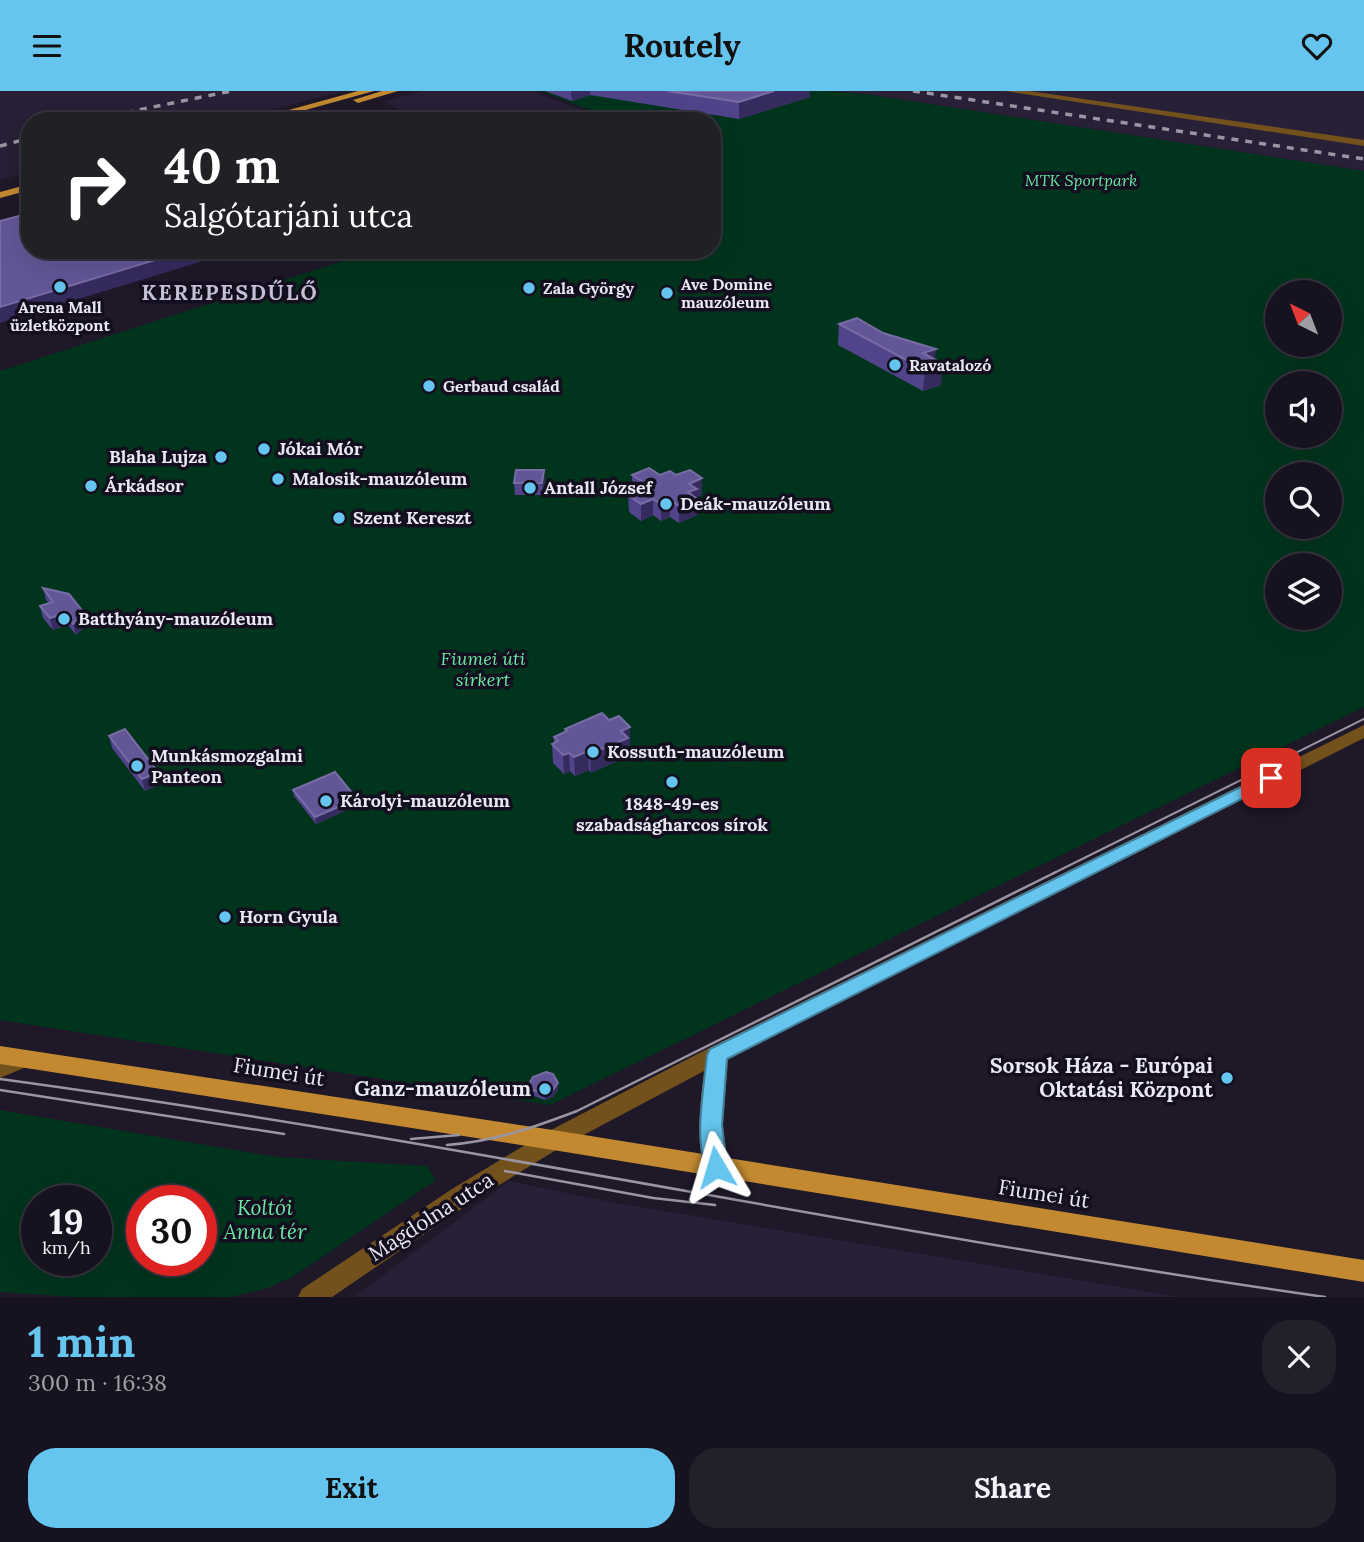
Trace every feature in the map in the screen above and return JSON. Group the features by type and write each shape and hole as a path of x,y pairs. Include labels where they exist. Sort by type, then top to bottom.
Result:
{"main road":[{"path":"288,112 369,91"},
{"path":"314,112 393,91"},
{"path":"0,187 21,181"},
{"path":"0,195 21,189"},
{"name":"Fiumei út","path":"11,1057 554,1140 1364,1271"}],"street":[{"path":"1010,91 1364,143"},
{"name":"Magdolna utca","path":"311,1297 470,1190 554,1140 717,1055 1364,731"},
{"path":"716,1167 711,1125 717,1055"},
{"path":"0,1069 11,1057"}],"shaded area":[{"path":"0,91 344,91 264,112 21,112 21,174 0,180"},
{"path":"422,91 533,91 587,112 406,112 383,102"},
{"path":"823,91 1364,91 1364,171 865,94"},
{"path":"509,1181 611,1202 1180,1297 354,1297"}],"green space":[{"name":"Fiumei úti sírkert","path":"541,91 823,91 865,94 1364,171 1364,707 550,1105 0,1020 0,371 349,259 721,259 721,112 594,112"},
{"name":"Koltói Anna tér","path":"0,1110 277,1157 427,1166 436,1180 294,1276 268,1288 232,1297 75,1297 0,1292"}],"building":[{"path":"668,91 774,91 739,102"},
{"path":"21,215 21,259 158,259 0,307 0,221"},
{"path":"857,318 883,333 936,349 923,353 943,364 925,370 839,324"},
{"path":"649,468 660,475 670,471 676,475 690,470 702,478 689,484 697,489 688,492 697,499 679,506 670,500 661,504 653,499 641,504 628,495 641,490 634,486 643,482 632,475"},
{"path":"516,470 544,470 542,483 514,483"},
{"path":"43,588 69,594 84,613 73,624 65,613 50,618 40,606 53,602"},
{"path":"602,713 609,720 619,716 630,727 621,731 628,738 590,754 588,751 574,757 569,753 563,755 552,744 558,741 554,737 567,731 565,729"},
{"path":"125,729 158,772 142,779 109,736"},
{"name":"Károlyi-mauzóleum","path":"335,772 357,799 315,817 293,790"},
{"name":"Ganz-mauzóleum","path":"546,1072 553,1074 558,1083 552,1091 545,1094 533,1090 530,1082 533,1077"}],"tram line":[{"path":"1052,874 1364,719"},
{"path":"447,1145 514,1133 577,1111 1056,872"},
{"path":"0,1079 332,1130 994,1245 1325,1297"},
{"path":"0,1090 284,1134"},
{"path":"411,1139 459,1135"},
{"path":"505,1171 653,1198 715,1205"}],"railway":[{"path":"129,112 231,91"},
{"path":"913,91 1364,159"},
{"path":"0,146 21,140"}],"place":[{"name":"Arena Mall üzletközpont","path":"60,287"},
{"name":"Zala György","path":"529,288"},
{"name":"Ave Domine mauzóleum","path":"667,293"},
{"name":"Ravatalozó","path":"895,365"},
{"name":"Gerbaud család","path":"429,386"},
{"name":"Jókai Mór","path":"264,449"},
{"name":"Blaha Lujza","path":"221,457"},
{"name":"Malosik-mauzóleum","path":"278,479"},
{"name":"Árkádsor","path":"91,486"},
{"name":"Antall József","path":"530,488"},
{"name":"Deák-mauzóleum","path":"666,504"},
{"name":"Szent Kereszt","path":"339,518"},
{"name":"Batthyány-mauzóleum","path":"64,619"},
{"name":"Kossuth-mauzóleum","path":"593,752"},
{"name":"Munkásmozgalmi Panteon","path":"137,766"},
{"name":"1848-49-es szabadságharcos sírok","path":"672,782"},
{"name":"Károlyi-mauzóleum","path":"326,801"},
{"name":"Horn Gyula","path":"225,917"},
{"name":"Sorsok Háza - Európai Oktatási Központ","path":"1227,1078"},
{"name":"Ganz-mauzóleum","path":"545,1089"}],"district":[{"name":"KEREPESDŰLŐ","path":"230,293"}],"route":[{"path":"716,1167 711,1125 717,1055 1271,778"}],"park label":[{"name":"MTK Sportpark","path":"1081,180"}]}
